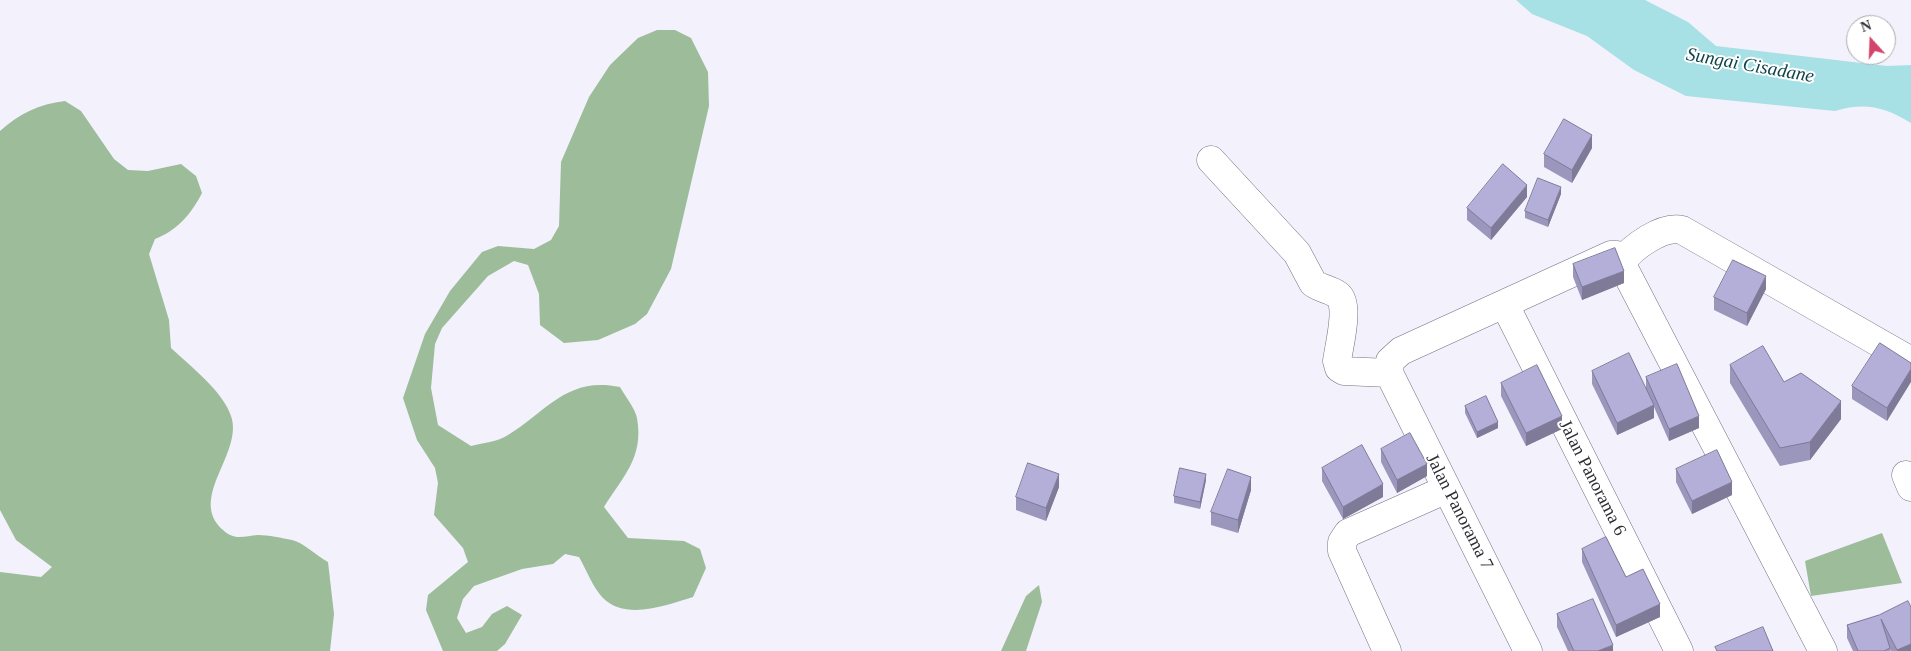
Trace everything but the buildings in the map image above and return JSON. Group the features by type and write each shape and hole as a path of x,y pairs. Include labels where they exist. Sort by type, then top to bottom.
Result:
{"street":[{"path":"1211,160 1264,220 1298,253 1313,283 1328,288 1340,296 1344,308 1337,361 1339,368 1344,371 1389,373 1390,362 1401,351 1611,255 1617,255 1822,651"},
{"path":"1621,262 1632,249 1650,238 1674,230 1682,230 1910,360"},
{"name":"Jalan Panorama 6","path":"1505,305 1679,651"},
{"name":"Jalan Panorama 7","path":"1389,373 1528,651"},
{"path":"1387,651 1342,551 1342,542 1348,533 1448,489"}],"green space":[{"path":"657,30 675,30 691,38 708,72 709,106 671,269 647,314 635,324 598,340 564,343 540,325 539,294 528,265 514,261 488,276 442,328 435,344 431,388 438,425 471,446 504,437 522,426 547,406 572,391 586,386 620,387 636,414 637,444 635,456 625,476 604,507 628,538 684,541 700,549 706,568 693,597 659,607 635,610 623,609 612,605 599,594 579,557 565,554 553,564 522,569 474,586 463,599 457,618 466,633 482,627 492,614 507,606 522,615 505,644 497,651 443,651 426,610 428,595 468,562 463,548 434,515 438,483 435,468 417,440 403,398 425,334 450,291 482,252 498,246 534,249 551,240 559,226 561,162 589,97 610,65 638,38"},
{"path":"65,101 81,111 114,159 128,170 148,171 181,164 196,176 202,193 198,201 177,226 155,239 149,254 169,320 171,348 196,370 221,397 231,416 233,430 230,445 213,490 211,504 214,517 223,530 232,536 262,535 292,540 328,562 334,614 330,651 0,651 0,572 41,577 52,567 16,540 0,510 0,131 30,111"},
{"path":"1882,533 1902,583 1811,596 1805,561"},
{"path":"1039,585 1042,602 1026,651 1001,651 1026,596"}],"water":[{"name":"Sungai Cisadane","path":"1516,0 1645,0 1688,22 1716,46 1846,61 1846,65 1911,65 1911,123 1892,113 1874,108 1856,107 1835,111 1686,96 1634,70 1587,36 1532,14"}]}
